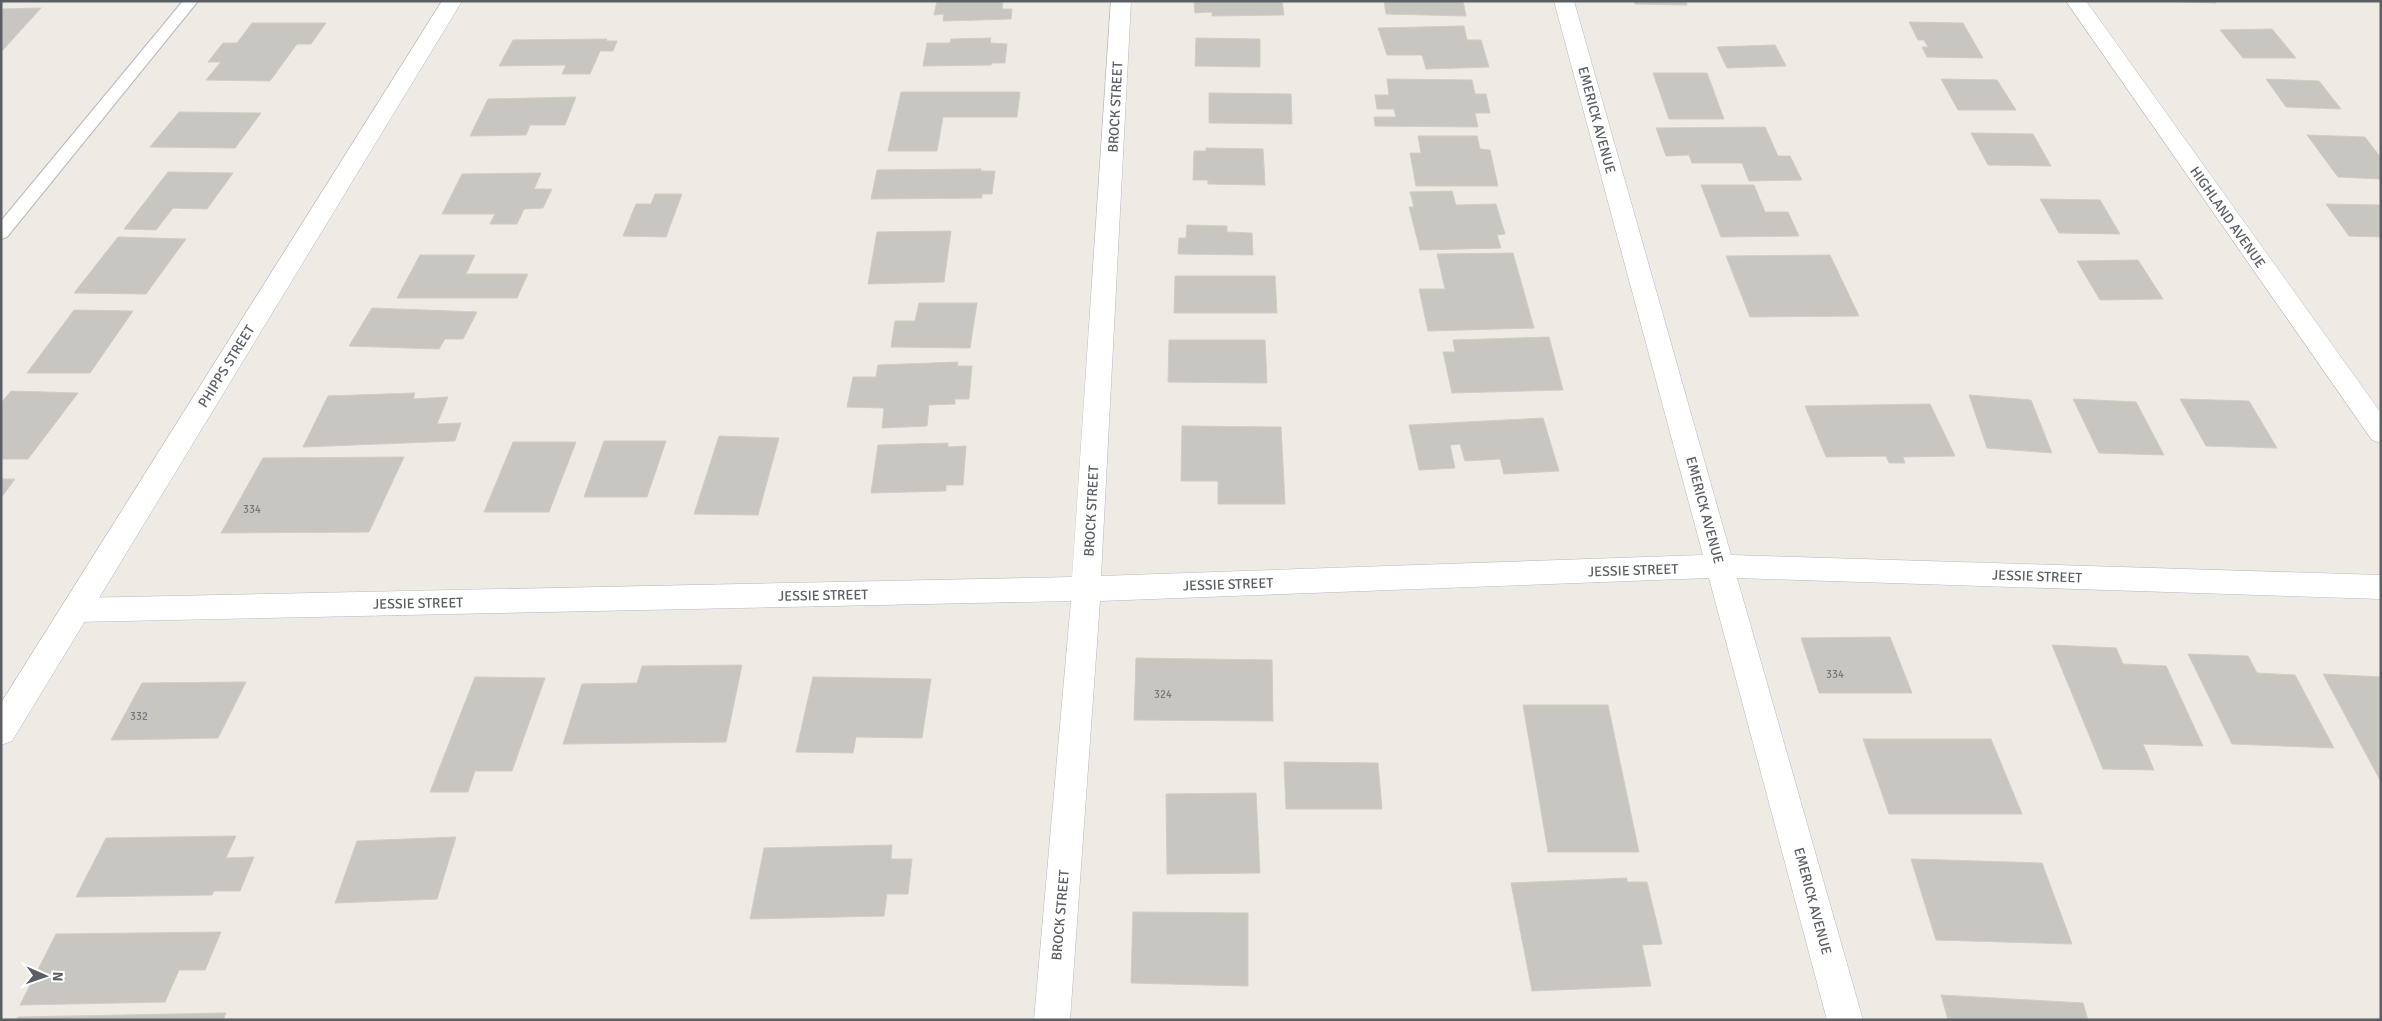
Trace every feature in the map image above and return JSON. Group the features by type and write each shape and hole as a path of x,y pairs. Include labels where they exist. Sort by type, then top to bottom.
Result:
{"street":[{"name":"PHIPPS STREET","path":"1,731 452,1"},
{"name":"BROCK STREET","path":"1052,1020 1086,589 1121,1"},
{"name":"EMERICK AVENUE","path":"1564,1 1845,1020"},
{"name":"HIGHLAND AVENUE","path":"2076,1 2381,433"},
{"name":"JESSIE STREET","path":"75,610 1086,589 1721,566 2381,587"}],"lane":[{"path":"1,233 191,1"}],"building":[{"path":"937,1 1003,1 1002,9 1012,9 1011,19 943,21 944,14 934,15"},
{"path":"1194,1 1282,1 1284,15 1212,16 1212,12 1195,13"},
{"path":"1384,1 1463,1 1466,16 1386,14"},
{"path":"1634,1 1686,1 1687,5 1635,4"},
{"path":"2162,1 2215,1 2216,3"},
{"path":"41,8 2,51 1,51 1,9"},
{"path":"1909,22 1963,23 1983,58 1927,57 1922,47 1928,47 1924,40 1918,40"},
{"path":"252,23 326,23 311,44 297,44 270,81 206,80 221,62 208,62 223,43 237,43"},
{"path":"1464,26 1467,40 1481,40 1489,67 1426,69 1422,55 1387,55 1378,28"},
{"path":"2272,29 2296,58 2243,58 2220,30"},
{"path":"991,38 990,43 1007,44 1005,63 923,66 927,43 950,43 951,39"},
{"path":"1196,38 1260,39 1260,67 1195,66"},
{"path":"607,39 606,41 617,41 613,51 600,51 590,74 562,74 566,65 499,66 513,40"},
{"path":"1775,45 1786,66 1727,68 1717,47"},
{"path":"1653,73 1707,73 1724,119 1669,119"},
{"path":"1387,79 1472,80 1475,94 1486,94 1490,113 1475,113 1478,127 1375,126 1374,117 1396,117 1394,109 1377,109 1375,95 1389,95"},
{"path":"1941,79 1997,80 2016,110 1958,110"},
{"path":"2266,79 2319,81 2341,109 2286,107"},
{"path":"901,92 1020,92 1017,117 943,117 937,151 888,151"},
{"path":"1209,93 1291,94 1292,124 1209,123"},
{"path":"576,97 565,125 530,125 526,135 470,136 488,99"},
{"path":"179,112 261,113 235,148 150,147"},
{"path":"1765,127 1778,156 1790,156 1802,180 1749,181 1742,163 1692,163 1689,155 1666,156 1656,128"},
{"path":"1971,133 2033,134 2051,166 1988,165"},
{"path":"2307,135 2365,137 2381,158 2381,179 2338,177"},
{"path":"1418,136 1477,136 1480,149 1490,150 1498,186 1416,186 1410,153 1421,153"},
{"path":"1206,148 1263,149 1265,185 1208,184 1208,180 1193,180 1194,151 1206,151"},
{"path":"981,169 981,171 995,171 992,194 982,194 982,198 871,199 877,170"},
{"path":"168,172 233,173 207,209 173,208 156,230 124,229"},
{"path":"541,173 534,189 552,189 543,208 524,209 517,224 490,224 495,214 442,214 462,174"},
{"path":"1701,185 1754,185 1765,212 1788,212 1799,236 1721,237"},
{"path":"1452,191 1456,205 1496,204 1505,234 1497,235 1501,248 1420,250 1409,207 1414,207 1410,192"},
{"path":"655,194 682,194 666,237 623,236 636,204 651,204"},
{"path":"2040,199 2100,200 2120,234 2059,233"},
{"path":"2326,204 2381,205 2381,237 2349,236"},
{"path":"1187,225 1227,226 1227,232 1252,233 1253,255 1178,254 1179,238 1186,238"},
{"path":"951,231 944,282 868,284 877,232"},
{"path":"118,237 186,239 146,294 74,293"},
{"path":"1513,253 1534,328 1428,331 1419,289 1445,289 1437,254"},
{"path":"420,255 475,255 466,274 528,274 517,298 397,298"},
{"path":"1830,255 1859,316 1750,317 1726,256"},
{"path":"2138,260 2163,299 2100,300 2077,261"},
{"path":"1175,276 1275,276 1277,313 1174,313"},
{"path":"919,303 977,303 970,348 891,347 895,321 915,321"},
{"path":"372,308 477,312 463,339 445,339 439,349 349,346"},
{"path":"74,310 133,311 90,373 27,373"},
{"path":"1549,337 1563,390 1452,393 1443,352 1455,352 1453,340"},
{"path":"1169,340 1265,340 1267,383 1168,382"},
{"path":"958,362 957,366 972,366 969,399 955,399 955,404 929,405 927,426 882,428 884,408 847,407 853,377 876,377 878,365"},
{"path":"11,391 78,393 28,459 1,459 1,403"},
{"path":"415,393 413,399 448,397 437,424 461,423 455,441 303,447 328,396"},
{"path":"1969,395 2031,400 2052,453 1987,448"},
{"path":"2073,399 2136,402 2164,455 2099,453"},
{"path":"2180,399 2249,401 2277,448 2206,446"},
{"path":"1930,404 1955,456 1903,457 1905,463 1889,463 1886,456 1826,457 1805,406"},
{"path":"1543,418 1559,471 1504,474 1500,459 1465,461 1460,444 1450,445 1455,468 1419,470 1409,425"},
{"path":"1182,426 1281,427 1285,504 1218,504 1218,481 1181,481"},
{"path":"719,436 779,438 758,515 694,514"},
{"path":"604,441 666,441 647,497 584,497"},
{"path":"513,442 576,442 549,512 484,512"},
{"path":"948,443 948,447 966,446 963,485 946,485 946,491 871,493 878,445"},
{"path":"404,457 369,532 221,533 263,458"},
{"path":"1,479 15,479 1,498"},
{"path":"1890,637 1912,693 1819,693 1801,638"},
{"path":"2052,645 2116,648 2123,664 2166,666 2203,746 2143,744 2154,770 2103,769"},
{"path":"2188,654 2248,656 2257,673 2295,675 2334,748 2232,744"},
{"path":"1136,658 1272,660 1273,721 1134,720"},
{"path":"742,665 726,742 563,744 582,684 637,683 642,666"},
{"path":"2323,674 2381,677 2381,782"},
{"path":"475,677 545,678 512,771 475,771 468,792 430,792"},
{"path":"813,677 931,679 922,738 856,737 853,753 796,752"},
{"path":"246,682 218,738 111,740 142,683"},
{"path":"1523,705 1608,705 1639,852 1548,852"},
{"path":"1863,739 1991,739 2022,814 1889,814"},
{"path":"1284,762 1378,763 1382,809 1286,809"},
{"path":"1256,793 1260,873 1167,874 1166,794"},
{"path":"236,836 226,858 254,857 240,891 214,891 212,895 76,897 106,838"},
{"path":"456,837 437,899 335,903 357,841"},
{"path":"892,845 891,859 912,859 908,894 887,894 884,916 750,919 764,848"},
{"path":"1911,859 2042,863 2072,944 1936,940"},
{"path":"1627,878 1627,882 1647,882 1662,944 1642,945 1651,986 1532,991 1511,883"},
{"path":"1133,912 1248,913 1248,986 1131,983"},
{"path":"221,932 205,970 179,970 165,1002 20,1005 56,934"},
{"path":"1941,995 2083,1003 2088,1020 1948,1020"},
{"path":"226,1013 223,1020 16,1020 18,1017"}]}
